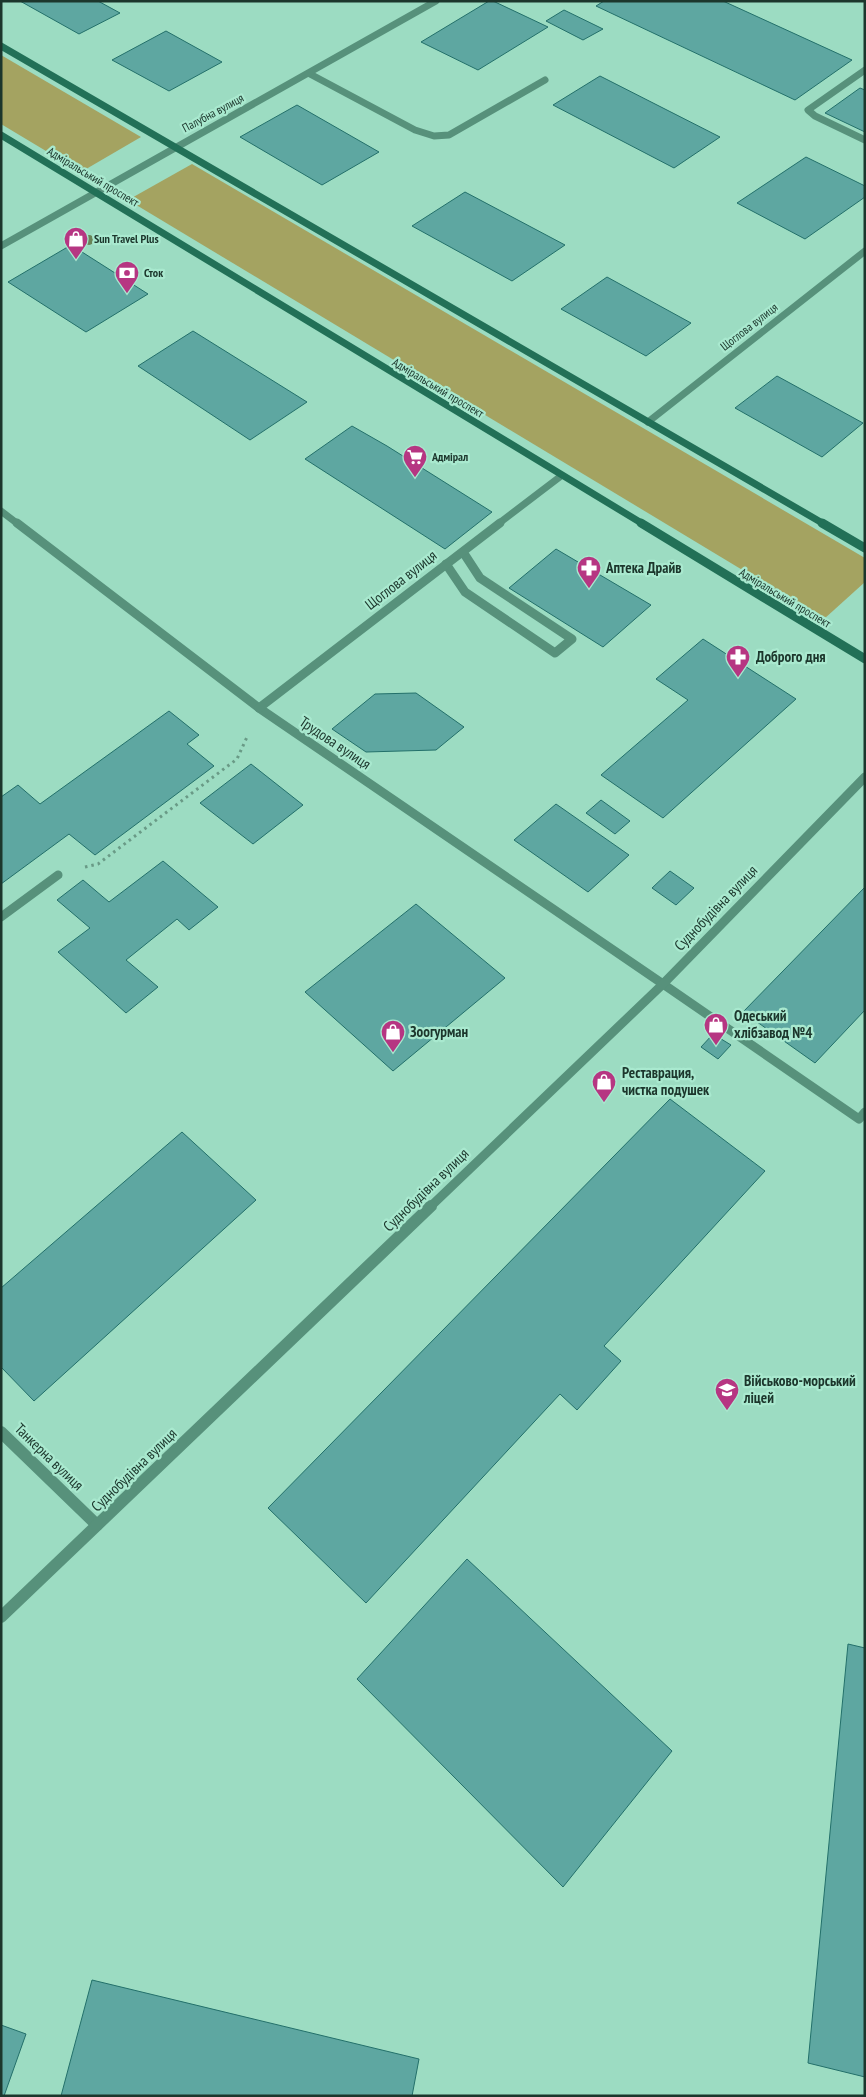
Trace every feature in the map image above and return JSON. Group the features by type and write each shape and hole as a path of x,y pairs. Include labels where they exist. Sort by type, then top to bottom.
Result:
{"main road":[{"path":"1,46 865,548"},
{"name":"Адміральський проспект","path":"1,135 865,659"}],"street":[{"name":"Палубна вулиця","path":"1,246 175,147 310,74 436,1"},
{"path":"865,70 808,110 815,116 865,140"},
{"path":"310,74 415,130 434,136 449,135 545,80"},
{"name":"Щоглова вулиця","path":"648,422 865,251"},
{"name":"Щоглова вулиця","path":"260,708 561,476"},
{"name":"Трудова вулиця","path":"1,511 260,708 859,1119 865,1112"},
{"path":"446,564 465,592 555,653 572,639 480,578 462,552"},
{"name":"Суднобудівна вулиця","path":"1,1617 663,984 865,777"},
{"path":"1,917 58,874"},
{"name":"Танкерна вулиця","path":"1,1432 98,1525"}],"path":[{"path":"58,874 98,864 237,760 260,708"}],"shaded area":[{"path":"1,55 141,137 81,172 1,124"},
{"path":"192,164 865,558 865,582 824,619 128,200"}],"building":[{"path":"20,1 98,1 120,13 79,34"},
{"path":"489,1 493,1 548,27 478,70 421,42"},
{"path":"604,1 723,1 852,60 795,100 596,6"},
{"path":"564,10 603,29 583,40 546,21"},
{"path":"166,31 222,62 169,91 112,60"},
{"path":"600,76 720,137 674,168 553,105"},
{"path":"860,88 865,90 865,132 825,113"},
{"path":"297,105 379,152 322,185 240,137"},
{"path":"806,157 865,186 865,197 805,239 737,203"},
{"path":"465,192 565,245 512,281 412,226"},
{"path":"71,245 148,294 86,332 8,282"},
{"path":"607,277 691,323 646,356 561,309"},
{"path":"193,331 307,402 250,440 138,366"},
{"path":"777,376 863,423 822,457 735,408"},
{"path":"352,426 492,512 445,549 305,459"},
{"path":"556,549 651,605 603,647 509,588"},
{"path":"703,639 796,699 663,818 601,775 688,700 656,679"},
{"path":"416,693 464,727 436,750 366,752 332,729 375,694"},
{"path":"169,711 199,735 187,744 214,766 95,855 69,834 1,884 1,797 18,785 40,804"},
{"path":"251,764 303,805 253,844 200,803"},
{"path":"601,800 630,821 615,834 586,813"},
{"path":"556,804 629,855 588,892 514,840"},
{"path":"163,861 218,907 189,930 177,919 126,960 158,987 126,1013 58,952 90,928 57,900 83,880 109,902"},
{"path":"670,871 694,888 676,905 652,888"},
{"path":"865,887 865,1010 815,1063 743,1012"},
{"path":"416,904 505,978 393,1071 305,992"},
{"name":"Одеський хлібзавод №4","path":"713,1034 731,1045 718,1059 701,1047"},
{"path":"670,1099 765,1171 604,1346 621,1361 577,1410 560,1394 366,1603 268,1508"},
{"path":"182,1132 256,1200 34,1401 1,1367 1,1288"},
{"path":"467,1559 672,1751 563,1887 357,1679"},
{"path":"848,1644 865,1648 865,2077 808,2063"},
{"path":"92,1980 419,2059 412,2096 61,2096"},
{"path":"1,2025 26,2034 4,2096 1,2096"}],"place":[{"name":"Sun Travel Plus","path":"76,260"},
{"name":"Сток","path":"127,294"},
{"name":"Адмірал","path":"415,478"},
{"name":"Аптека Драйв","path":"589,589"},
{"name":"Доброго дня","path":"738,678"},
{"name":"Одеський хлібзавод №4","path":"716,1046"},
{"name":"Зоогурман","path":"393,1053"},
{"name":"Реставрация, чистка подушек","path":"604,1103"},
{"name":"Військово-морський ліцей","path":"727,1411"}]}
